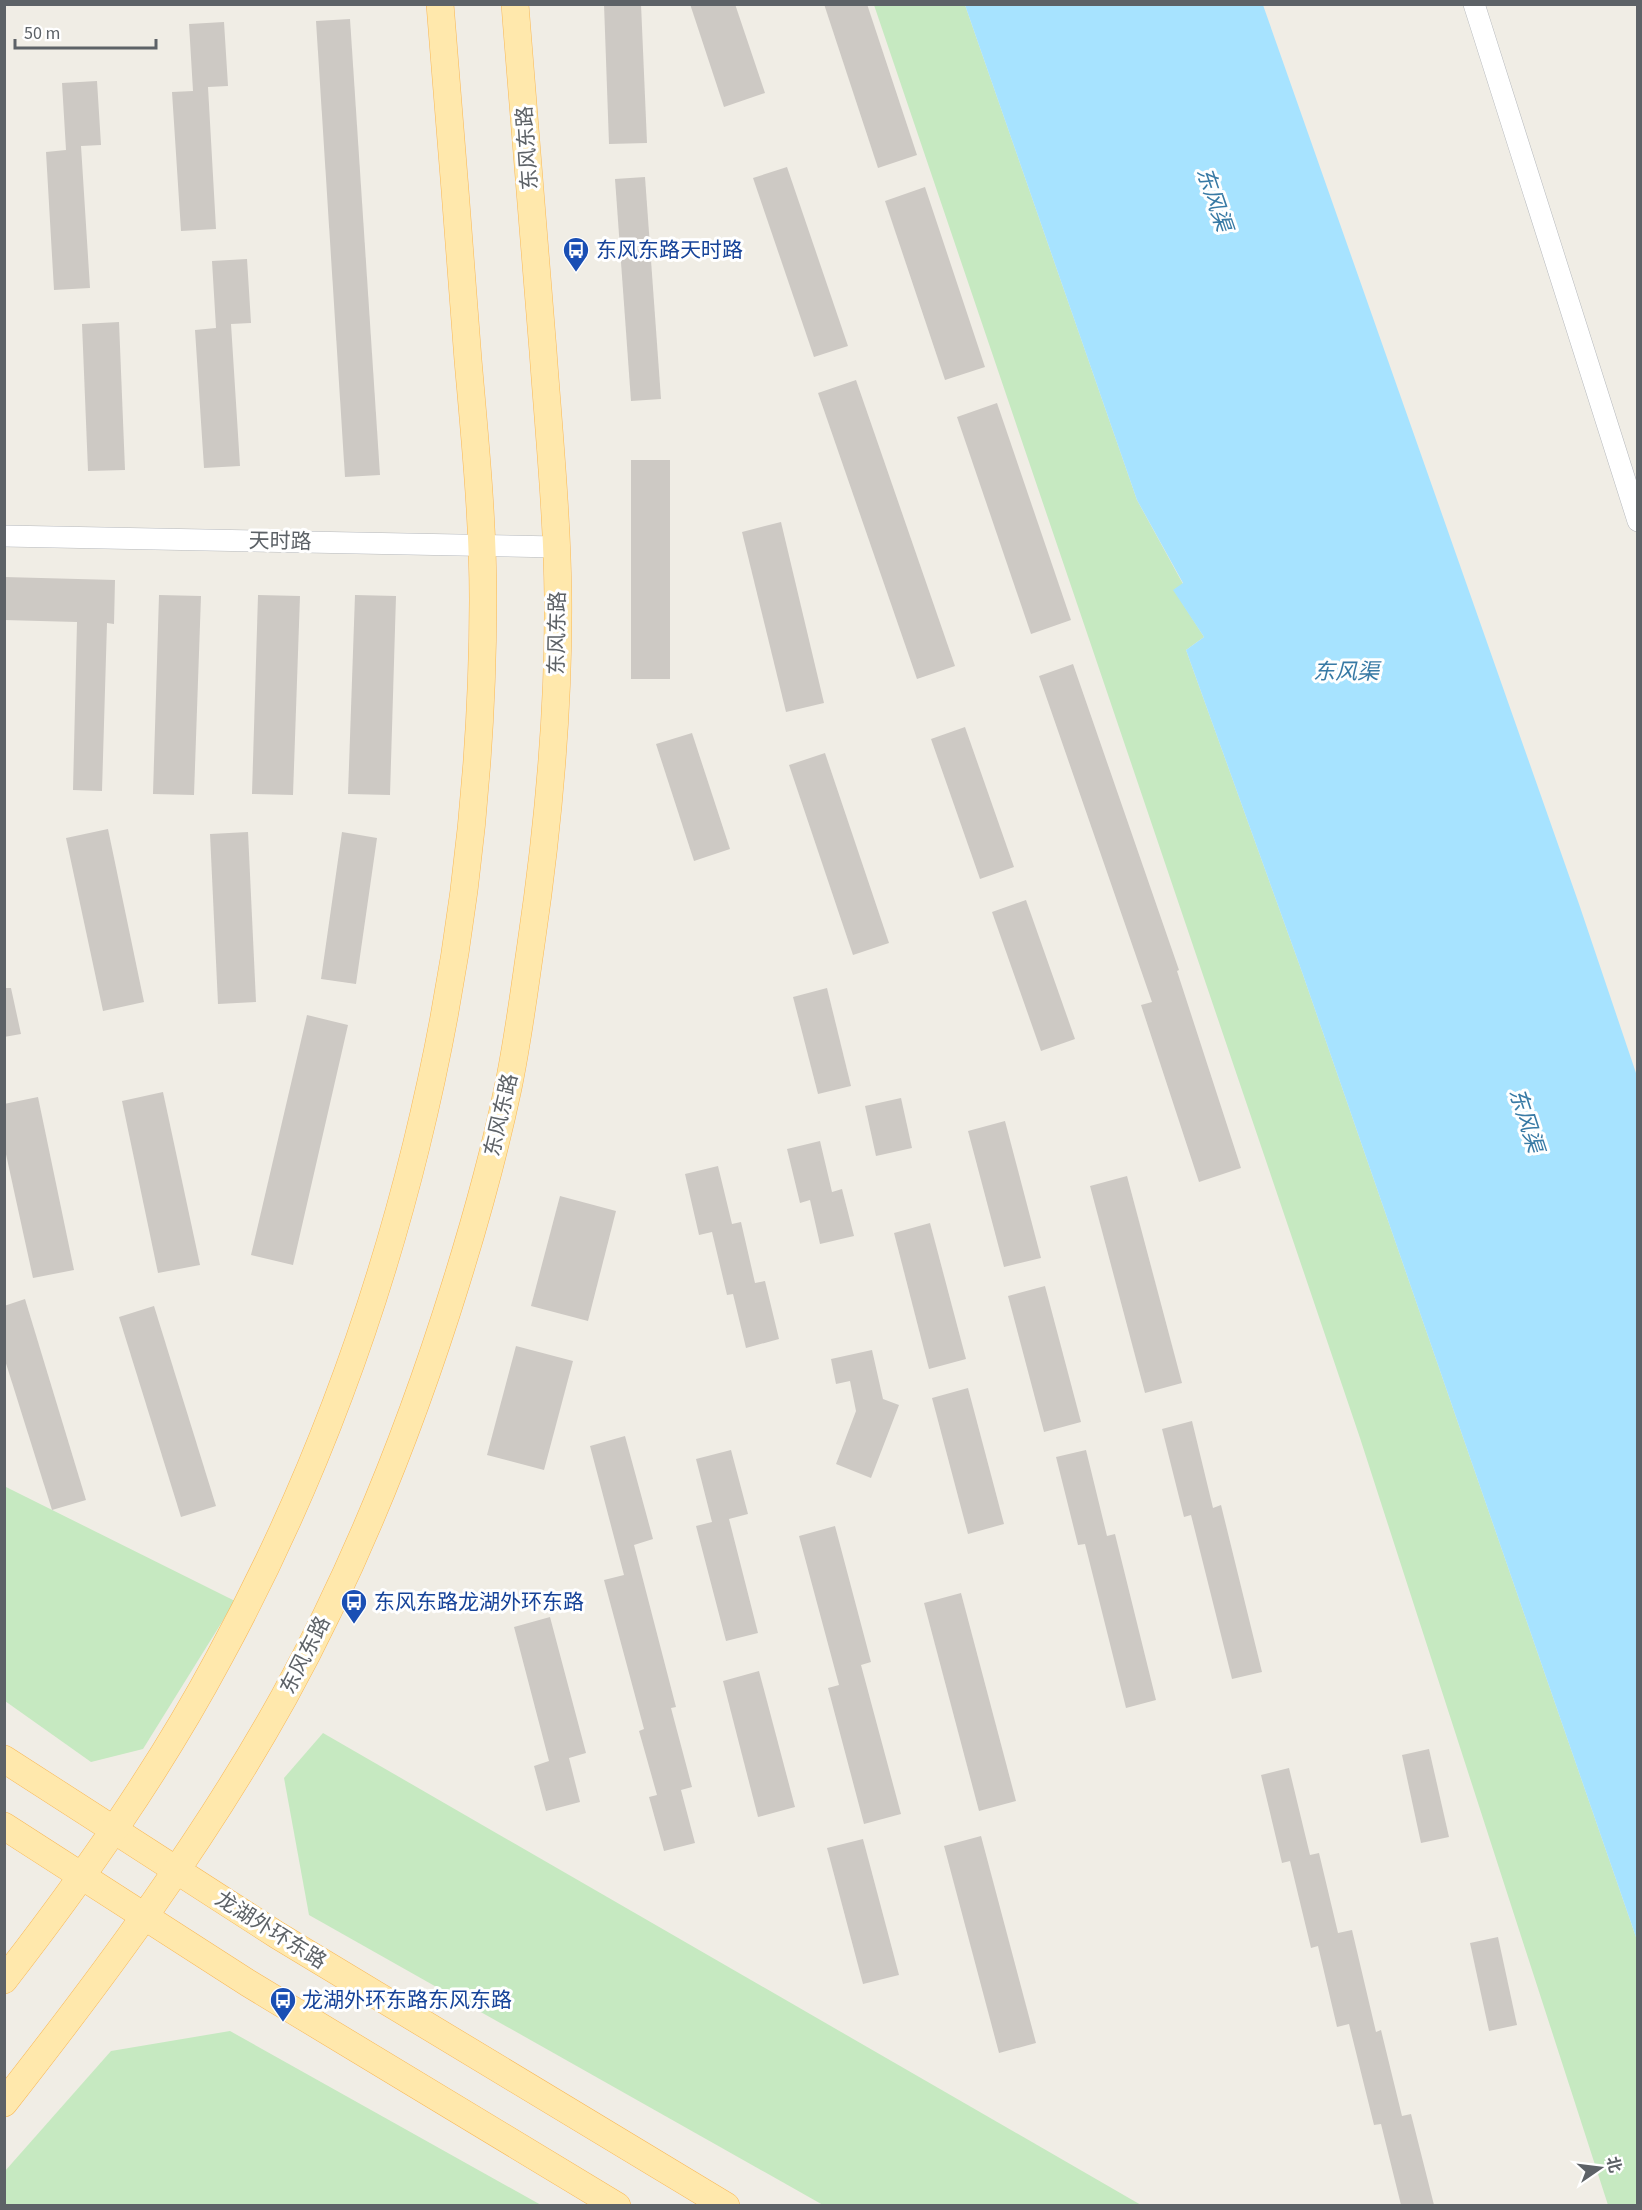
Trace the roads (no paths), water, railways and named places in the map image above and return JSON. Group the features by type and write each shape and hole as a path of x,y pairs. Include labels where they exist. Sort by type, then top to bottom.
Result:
{"main road":[{"path":"4,1980 115,1830 220,1658 291,1510 322,1438 360,1335 411,1165 435,1058 450,982 473,812 480,706 483,597 478,484 440,4"},
{"name":"东风东路","path":"4,2103 112,1964 178,1871 285,1694 360,1541 431,1363 481,1198 508,1086 544,851 555,710 558,596 553,480 515,4"},
{"name":"龙湖外环东路","path":"4,1759 277,1935 726,2205"},
{"path":"4,1826 248,1983 617,2205"}],"street":[{"path":"1474,4 1638,521"},
{"name":"天时路","path":"4,536 556,547"}],"water":[{"name":"东风渠","path":"965,5 1263,5 1579,904 1637,1076 1637,1940 1302,972 1186,650 1204,637 1173,590 1183,583 1137,500"}],"place":[{"name":"东风东路天时路","path":"576,273"},
{"name":"东风东路龙湖外环东路","path":"354,1625"},
{"name":"龙湖外环东路东风东路","path":"283,2023"}]}
